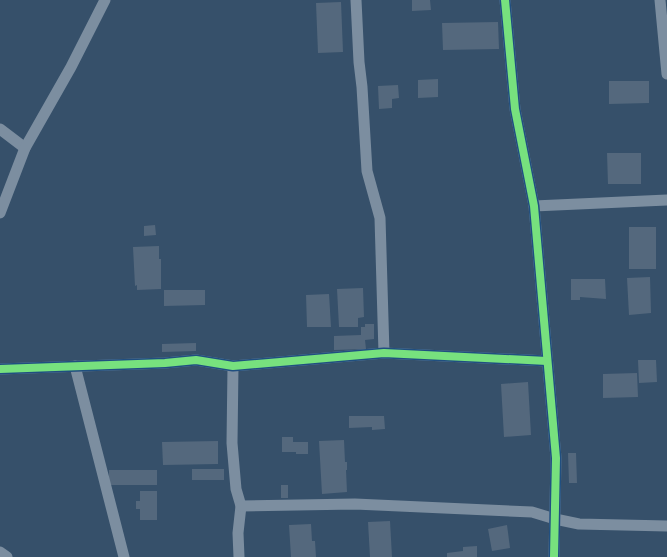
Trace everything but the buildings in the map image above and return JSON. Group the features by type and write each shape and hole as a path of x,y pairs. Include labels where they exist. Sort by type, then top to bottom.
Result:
{"street":[{"path":"0,213 25,148 71,68 105,0"},
{"path":"356,0 367,171 380,218 384,353"},
{"path":"504,0 515,109 534,206 556,458 554,557"},
{"path":"660,0 667,74"},
{"path":"0,129 25,148"},
{"path":"534,206 667,200"},
{"path":"0,369 165,363 196,360 233,366 384,353 547,361"},
{"path":"75,366 124,557"},
{"path":"233,366 232,443 236,489 242,506 238,533 239,557"},
{"path":"242,506 355,504 459,508 532,512 580,524 667,526"},
{"path":"0,552 7,557"}],"cycle path":[{"path":"505,0 515,109 534,206 556,458 554,557"},
{"path":"0,369 165,363 196,360 233,366 384,353 547,361"}]}
